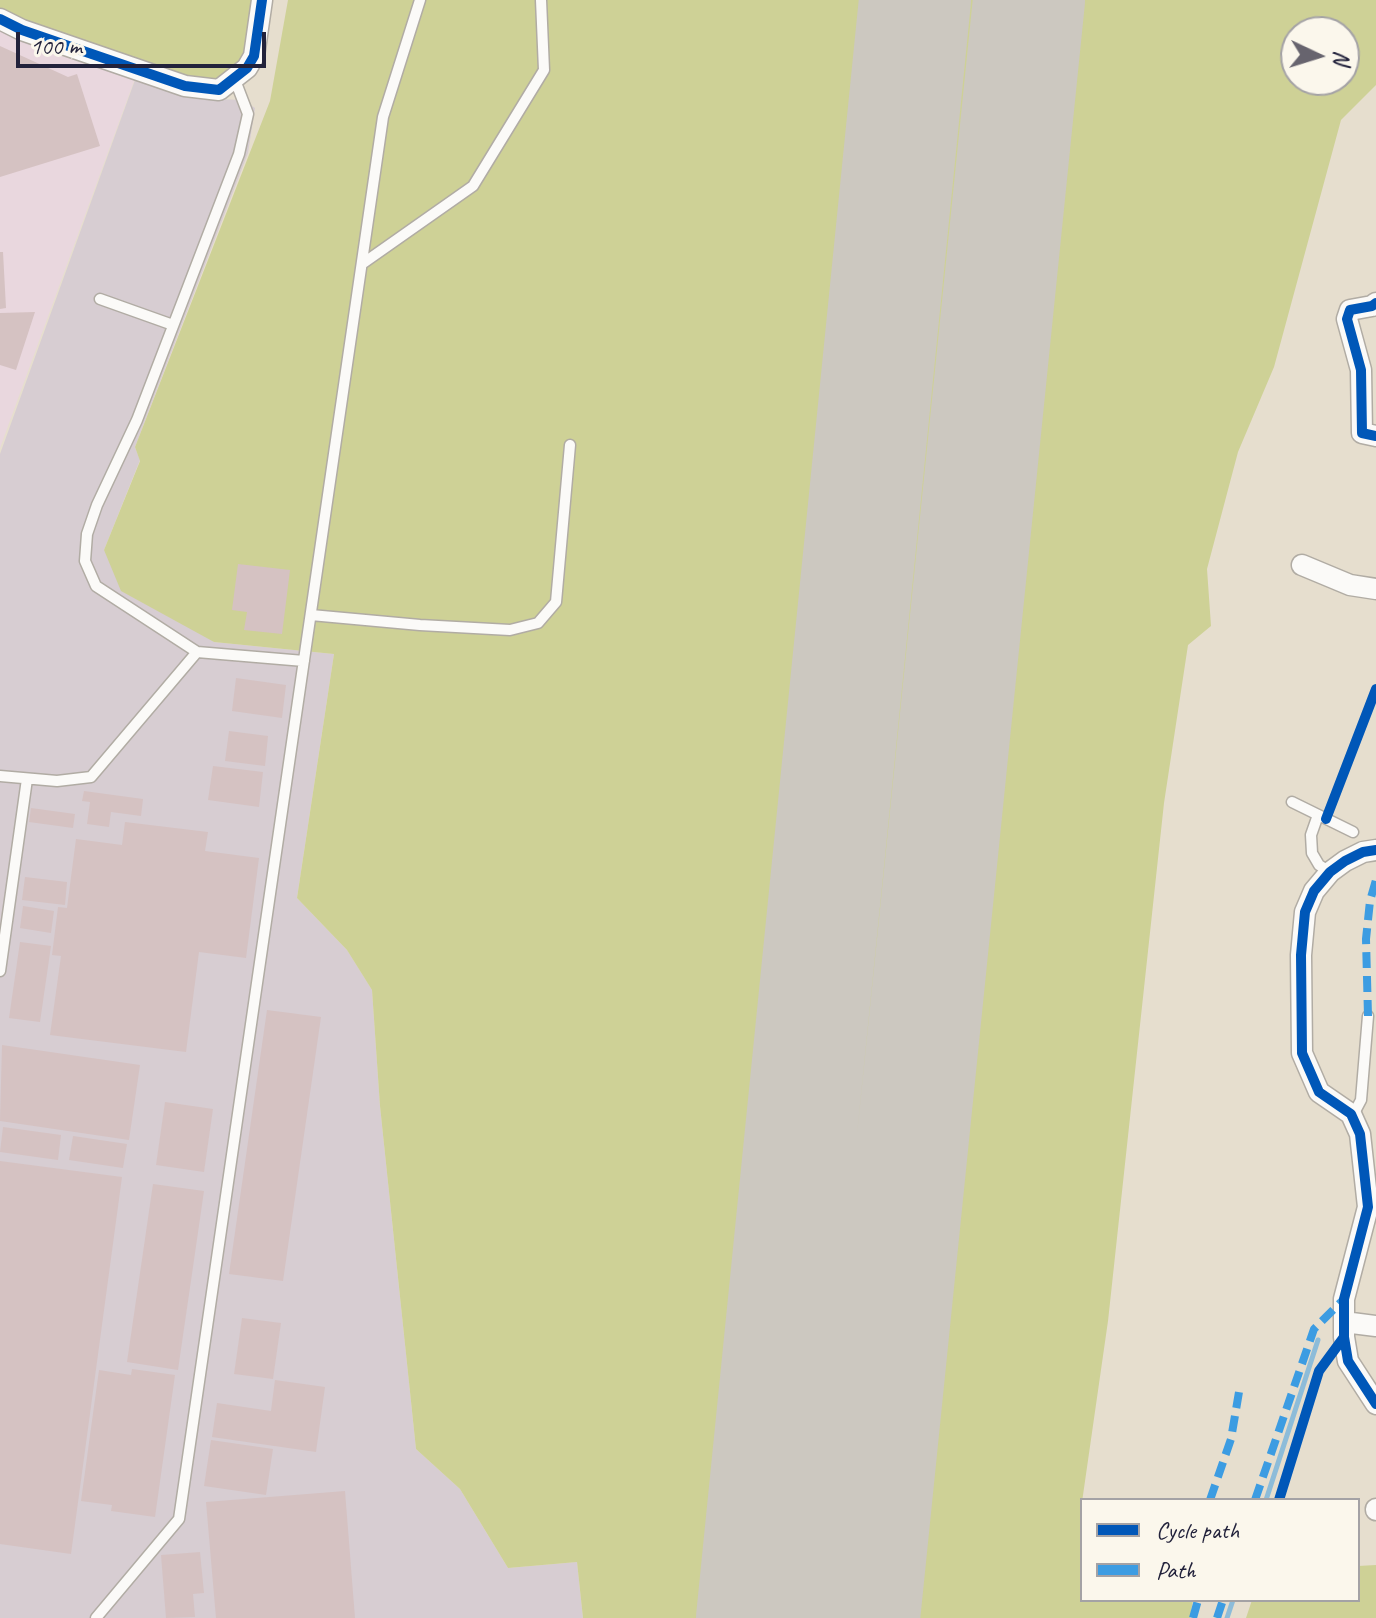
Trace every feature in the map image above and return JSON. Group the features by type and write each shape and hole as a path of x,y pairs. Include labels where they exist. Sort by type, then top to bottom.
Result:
{"street":[{"path":"0,19 22,30 185,86 219,90 235,80 254,56 262,0"},
{"path":"1376,303 1350,310 1347,319 1361,370 1362,433 1376,436"},
{"path":"1302,565 1350,585 1376,589"},
{"path":"1376,850 1363,852 1330,872 1314,891 1305,912 1301,955 1302,1053 1319,1092 1363,1125 1370,1180 1368,1207 1344,1299 1344,1322 1348,1361 1376,1404"},
{"path":"1344,1322 1376,1326"}],"lane":[{"path":"96,1618 179,1519 383,117 420,0"},
{"path":"362,264 473,186 544,70 541,0"},
{"path":"235,80 248,114 239,154 137,420 97,505 87,534 85,561 96,586 197,652 304,661"},
{"path":"100,299 173,325"},
{"path":"311,615 510,630 538,623 556,602 570,445"},
{"path":"0,776 57,781 91,777 197,652"},
{"path":"0,971 27,779"},
{"path":"1292,802 1353,832"},
{"path":"1322,817 1311,835 1312,853 1319,865 1330,872"},
{"path":"1363,1125 1361,1100 1368,1016"}],"path":[{"path":"1322,817 1376,689"}],"shaded area":[{"path":"0,0 141,62 0,448"},
{"path":"135,80 188,98 243,100 255,108 248,153 135,447 140,460 104,550 214,642 334,654 297,898 347,950 372,990 380,1106 416,1449 460,1489 508,1568 577,1562 583,1618 0,1618 0,454"}],"green space":[{"path":"0,0 259,0 246,57 219,78 207,80 142,62 27,21 0,8"},
{"path":"288,0 1376,0 1376,85 1341,120 1274,367 1238,452 1207,569 1211,626 1188,645 1164,803 1108,1321 1083,1498 1080,1498 1080,1602 1193,1602 1190,1618 583,1618 577,1562 508,1568 460,1489 416,1449 380,1106 372,990 347,950 297,898 334,654 214,642 121,591 104,550 140,461 135,447 270,101"},
{"path":"1376,1565 1376,1618 1246,1618 1251,1602 1360,1602 1360,1566"}],"building":[{"path":"0,46 68,77 77,74 100,146 0,177"},
{"path":"0,252 3,252 6,308 0,309"},
{"path":"35,312 16,370 0,365 0,313"},
{"path":"238,564 290,570 282,634 244,630 247,612 232,610"},
{"path":"236,678 286,685 282,718 232,711"},
{"path":"229,731 268,736 265,766 225,761"},
{"path":"213,766 263,772 259,807 208,800"},
{"path":"84,791 143,799 141,816 111,812 109,827 87,824 90,802 82,801"},
{"path":"31,808 75,814 73,828 29,822"},
{"path":"125,822 208,832 205,851 259,858 246,958 199,952 186,1052 50,1035 61,956 52,955 58,907 67,908 76,839 122,845"},
{"path":"25,877 67,882 65,905 22,900"},
{"path":"23,906 54,911 51,933 20,928"},
{"path":"20,942 51,946 40,1022 9,1018"},
{"path":"267,1010 321,1017 283,1281 229,1274"},
{"path":"2,1045 140,1065 129,1140 0,1121"},
{"path":"165,1102 213,1109 204,1172 156,1165"},
{"path":"3,1127 61,1135 58,1160 0,1152"},
{"path":"73,1136 127,1144 123,1168 69,1160"},
{"path":"0,1161 122,1177 71,1554 0,1544"},
{"path":"153,1184 204,1191 178,1370 127,1362"},
{"path":"242,1318 281,1323 273,1379 234,1374"},
{"path":"132,1369 175,1375 155,1517 111,1511 112,1505 81,1501 99,1370 131,1375"},
{"path":"275,1380 325,1387 316,1452 212,1437 217,1403 271,1411"},
{"path":"211,1440 273,1449 266,1495 204,1486"},
{"path":"345,1491 355,1618 216,1618 206,1502"},
{"path":"200,1552 204,1593 193,1594 195,1617 166,1618 161,1555"}],"waterway":[{"path":"1267,1498 1318,1340"},
{"path":"1227,1618 1232,1602"}],"runway":[{"path":"752,1618 915,0"},
{"path":"864,1618 1029,0"}],"marked path":[{"path":"1368,1016 1366,939 1370,901 1376,880"},
{"path":"1256,1498 1314,1329 1344,1299"},
{"path":"1211,1498 1231,1439 1239,1392"},
{"path":"1193,1618 1197,1602"},
{"path":"1217,1618 1222,1602"}],"cycle path":[{"path":"0,19 22,30 185,86 219,90 247,68 254,56 262,0"},
{"path":"1376,303 1350,310 1347,319 1361,370 1362,433 1376,436"},
{"path":"1326,819 1376,689"},
{"path":"1376,850 1363,852 1345,861 1330,872 1314,891 1305,912 1301,955 1302,1053 1319,1092 1351,1114 1360,1134 1368,1207 1344,1299 1344,1337 1348,1361 1376,1404"},
{"path":"1280,1498 1319,1371 1344,1337"}]}
